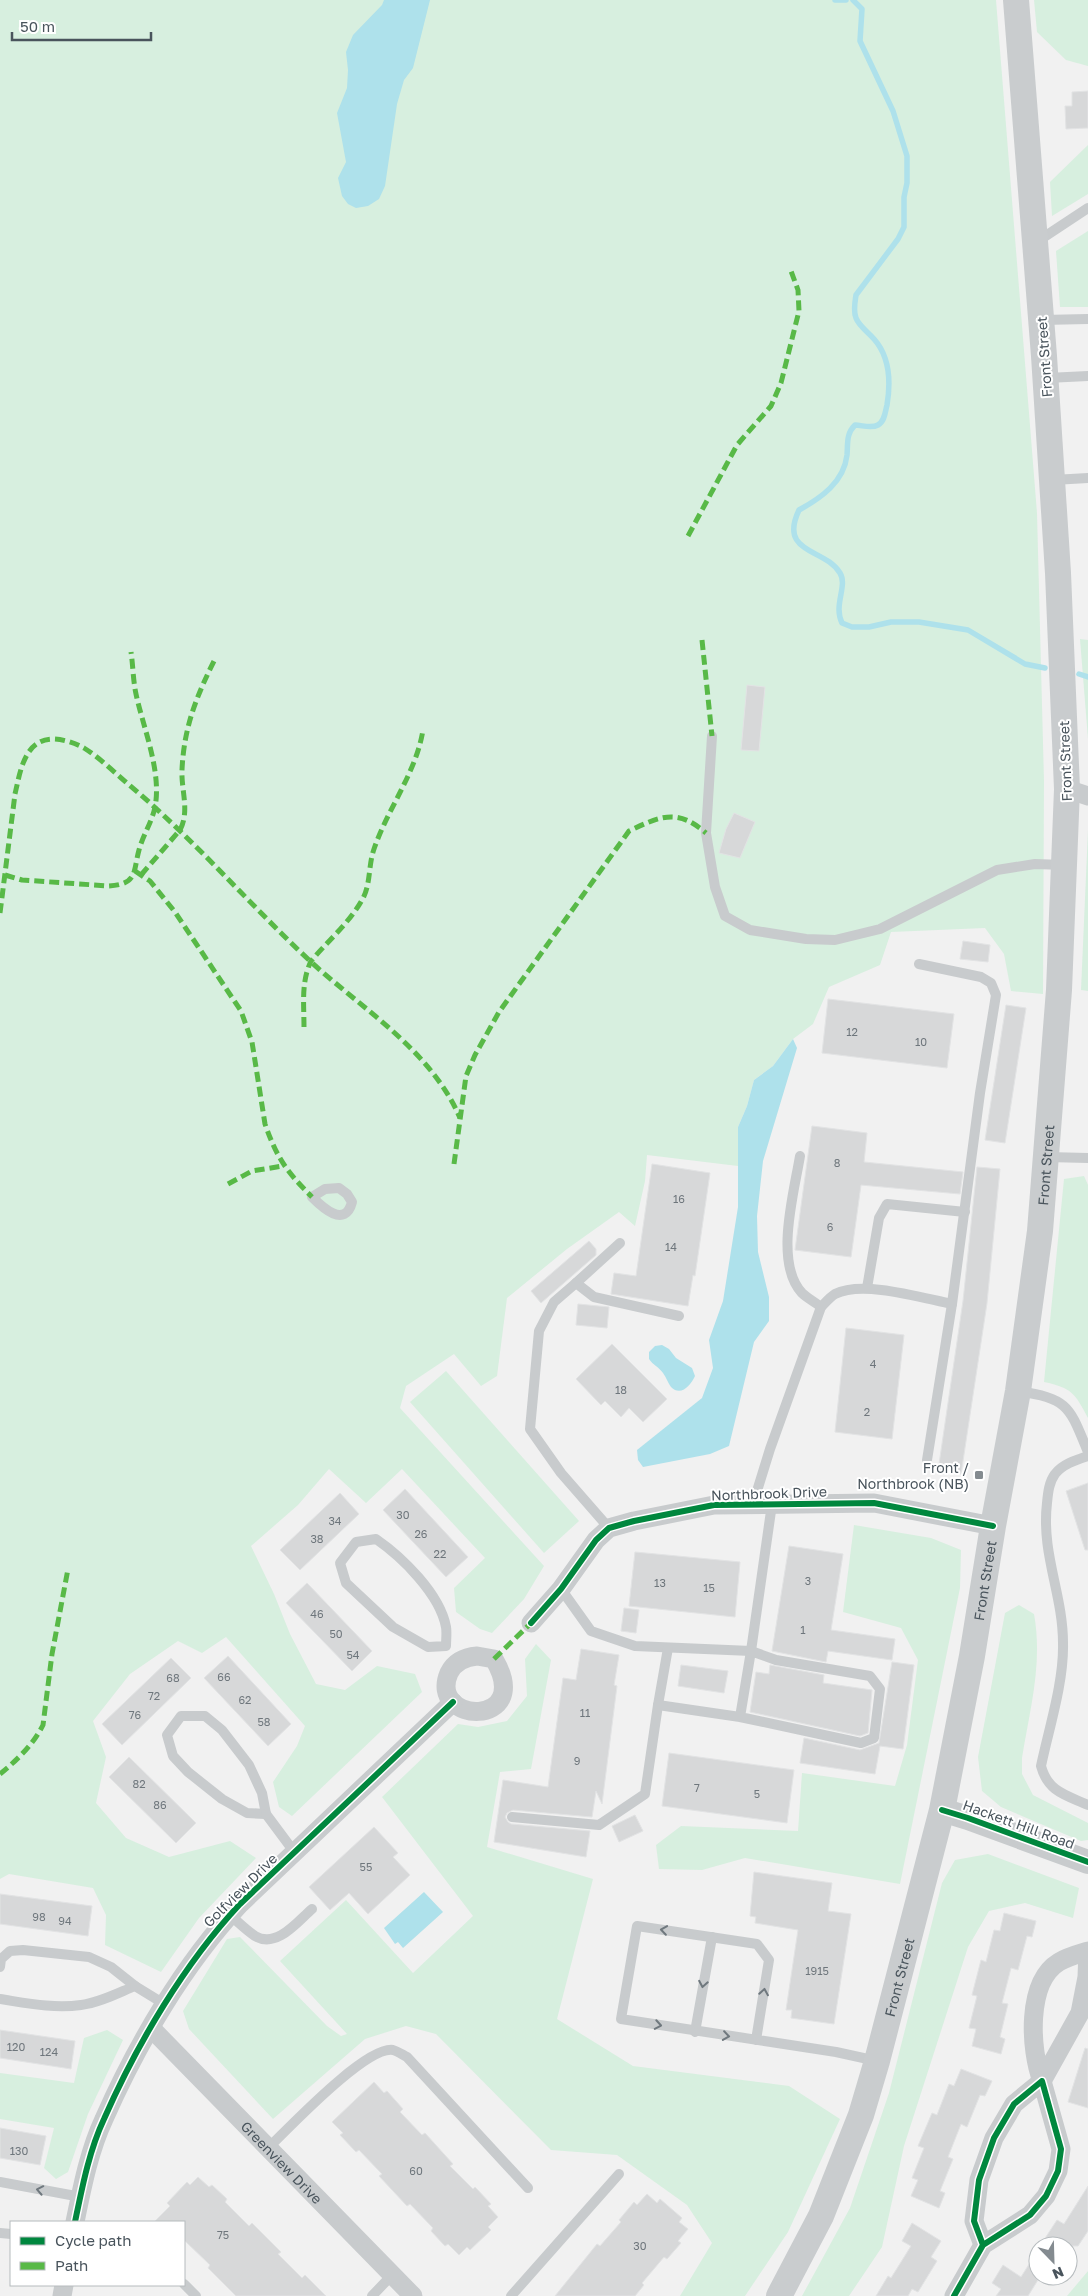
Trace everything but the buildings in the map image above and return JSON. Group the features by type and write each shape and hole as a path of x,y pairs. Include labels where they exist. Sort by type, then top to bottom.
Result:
{"main road":[{"name":"Front Street","path":"779,2296 821,2216 861,2115 877,2061 942,1810 972,1656 1018,1390 1040,1231 1058,1010 1064,865 1078,792 1058,573 1041,320 1016,0"}],"street":[{"name":"Northbrook Drive","path":"531,1623 561,1589 582,1557 596,1540 609,1528 634,1521 714,1505 874,1503 993,1526"},
{"path":"477,1656 494,1659 504,1679 501,1698 488,1711 469,1712 453,1702 449,1694 448,1676 459,1661 477,1656"},
{"name":"Golfview Drive","path":"78,2221 81,2197 103,2121 152,2029 191,1964 230,1915 453,1702"},
{"name":"Hackett Hill Road","path":"942,1810 1088,1862"},
{"path":"954,2296 984,2245 1030,2215 1046,2196 1058,2171 1060,2149 1042,2081 1036,2065 1034,2010 1042,1980 1058,1963 1088,1950 1087,1977 1080,2013 1042,2081 1014,2104 994,2138 979,2180 974,2221 984,2245"},
{"name":"Greenview Drive","path":"152,2029 413,2296"}],"lane":[{"path":"1035,243 1088,208"},
{"path":"1041,320 1088,319"},
{"path":"1045,379 1088,376"},
{"path":"1052,480 1088,478"},
{"path":"712,736 706,833 715,887 725,916 750,930 806,939 835,940 880,929 997,870 1035,864 1064,865"},
{"path":"919,964 981,977 991,983 996,995 928,1460"},
{"path":"800,1156 787,1240 787,1260 792,1279 802,1294 821,1307"},
{"path":"1047,1157 1088,1158"},
{"path":"867,1288 879,1218 887,1204 965,1212"},
{"path":"609,1528 561,1474 530,1430 539,1331 554,1302 620,1243"},
{"path":"576,1282 594,1297 679,1316"},
{"path":"753,1504 770,1449 821,1307 834,1294 850,1289 867,1288 952,1304"},
{"path":"1018,1390 1060,1401 1076,1425 1088,1452"},
{"path":"1088,1456 1061,1468 1054,1475 1048,1489 1045,1536 1064,1642 1063,1663 1041,1766 1044,1778 1050,1786 1088,1805"},
{"path":"740,1717 772,1504"},
{"path":"446,1646 428,1647 412,1640 393,1627 346,1583 340,1563 356,1542 376,1539 395,1552 423,1584 436,1602 446,1626 446,1646 459,1661"},
{"path":"561,1589 592,1631 635,1646 751,1650 776,1660 870,1676 880,1689 874,1738 861,1743 740,1717 658,1705"},
{"path":"512,1817 599,1825 645,1794 668,1648"},
{"path":"266,1814 247,1813 222,1799 188,1772 173,1756 167,1735 181,1716 205,1716 222,1730 249,1765 262,1793 266,1814 295,1853"},
{"path":"230,1915 256,1936 274,1938 281,1936 312,1909"},
{"path":"756,2040 769,1960 757,1944 637,1926 621,2019 695,2032 836,2052 877,2061"},
{"path":"695,2032 712,1937"},
{"path":"0,1967 1,1958 10,1951 23,1950 89,1956 111,1967 135,1986 166,2005"},
{"path":"0,1999 57,2006 81,2005 108,1998 135,1986"},
{"path":"269,2147 350,2071 367,2058 380,2052 393,2050 407,2057 528,2188"},
{"path":"511,2296 619,2174"},
{"path":"0,2182 81,2197"},
{"path":"372,2296 392,2275"},
{"path":"185,2285 196,2296"}],"green space":[{"path":"0,0 996,0 1037,513 1044,781 1043,994 1011,991 1004,954 985,928 891,932 880,965 829,987 813,1024 793,1039 773,1066 754,1080 747,1106 738,1127 738,1166 647,1155 645,1181 635,1226 619,1212 567,1249 507,1298 497,1376 481,1386 454,1354 406,1386 400,1408 544,1566 524,1599 492,1633 480,1629 456,1612 454,1588 485,1558 402,1469 366,1503 329,1469 298,1505 251,1546 274,1594 290,1634 316,1684 345,1690 377,1666 415,1674 422,1692 292,1816 279,1807 273,1782 297,1746 305,1726 226,1637 202,1653 178,1641 130,1674 93,1721 106,1757 96,1803 126,1838 169,1857 230,1841 256,1858 199,1918 161,1972 105,1945 106,1915 93,1888 9,1874 0,1879"},
{"path":"1034,0 1088,0 1088,66 1066,60 1037,32"},
{"path":"1088,145 1088,194 1052,216 1050,182"},
{"path":"1088,231 1088,307 1060,307 1056,251"},
{"path":"1080,639 1088,640 1088,739"},
{"path":"1088,830 1088,991 1081,990"},
{"path":"1084,1176 1088,1185 1088,1418 1072,1393 1067,1389 1044,1382 1064,1179"},
{"path":"446,1371 579,1521 544,1553 410,1402"},
{"path":"854,1525 931,1538 961,1550 960,1588 900,1884 745,1858 702,1870 659,1869 656,1845 681,1826 798,1831 802,1773 895,1786 907,1745 918,1660 901,1628 843,1612"},
{"path":"1019,1605 1034,1614 1037,1650 1034,1686 1022,1758 1022,1774 1033,1795 1088,1823 1088,1840 1081,1841 1001,1807 982,1791 978,1757 1005,1613"},
{"path":"536,1644 551,1660 531,1769 500,1772 487,1847 593,1879 557,2019 633,2066 789,2086 840,2119 788,2232 745,2296 680,2296 712,2243 687,2205 617,2155 551,2150 436,2034 406,2026 365,2039 273,2119 189,2029 183,2011 227,1939 240,1937 327,2026 341,2036 347,2034 280,1961 346,1900 413,1973 473,1916 382,1797 458,1724 478,1727 507,1721 527,1696 525,1659"},
{"path":"988,1854 1079,1888 1073,1918 1025,1903 989,1911 968,1947 904,2146 882,2247 849,2296 802,2296 850,2208 889,2093 942,1883 955,1860"},
{"path":"107,2030 123,2040 88,2114 68,2172 56,2179 44,2168 54,2128 0,2119 0,2073 74,2083 84,2038"},
{"path":"1088,2271 1088,2296 1067,2296 1075,2286 1078,2286 1078,2283"}],"water":[{"path":"384,0 430,0 413,68 404,80 397,104 385,186 379,199 368,206 356,208 348,204 342,196 338,178 346,162 337,113 347,88 346,52 353,35 382,5"},
{"path":"793,1039 797,1048 763,1161 757,1216 758,1252 769,1297 769,1321 754,1342 729,1446 710,1454 643,1467 638,1460 637,1450 702,1398 713,1368 709,1340 723,1301 738,1207 738,1127 747,1106 754,1080 773,1066"},
{"path":"662,1345 669,1349 676,1358 692,1368 695,1376 685,1389 678,1391 671,1387 661,1371 649,1359 649,1352 655,1346"},
{"path":"424,1892 443,1912 403,1948 398,1942 395,1944 384,1928"}],"waterway":[{"path":"835,0 846,0"},
{"path":"853,0 862,9 860,41 893,111 907,156 904,227 898,239 856,295 854,306 857,321 874,339 886,361 889,378 888,396 884,416 878,425 872,427 855,425 852,428 849,435 845,465 841,473 830,488 799,510 794,524 794,535 806,549 833,565 840,573 842,584 839,609 842,623 852,627 869,627 891,622 919,622 968,630 1025,664 1045,668"},
{"path":"1079,674 1088,677"}],"marked path":[{"path":"688,536 737,445 771,406 781,383 799,311 798,290 791,271"},
{"path":"702,640 712,736"},
{"path":"5,875 22,880 109,886 125,883 133,876 139,850 154,813 156,779 151,750 136,694 131,652"},
{"path":"141,875 180,830 183,823 185,808 182,770 185,739 197,698 216,657"},
{"path":"304,1027 304,985 311,961 351,917 365,894 374,849 408,776 423,730"},
{"path":"0,913 15,794 25,759 29,751 43,741 56,739 77,744 101,761 152,805 198,848 310,961 414,1051 432,1072 460,1118"},
{"path":"454,1164 466,1076 475,1055 499,1012 629,831 660,818 677,817 696,825 706,833"},
{"path":"135,871 150,881 175,912 241,1011 252,1042 265,1124 269,1136 283,1164 312,1197"},
{"path":"228,1184 252,1171 283,1166"},
{"path":"0,1774 24,1752 43,1725 52,1654 68,1569"},
{"path":"494,1659 531,1623"}],"cycle path":[{"path":"531,1623 561,1589 596,1540 609,1528 634,1521 714,1505 874,1503 993,1526"},
{"path":"75,2221 86,2170 104,2119 131,2062 163,2006 200,1952 240,1904 453,1702"},
{"path":"942,1810 1088,1862"},
{"path":"954,2296 983,2245 1030,2215 1046,2196 1058,2171 1061,2149 1042,2081 1014,2104 994,2138 979,2180 974,2221 983,2245"}],"place":[{"name":"Front / Northbrook (NB)","path":"979,1475"}]}
